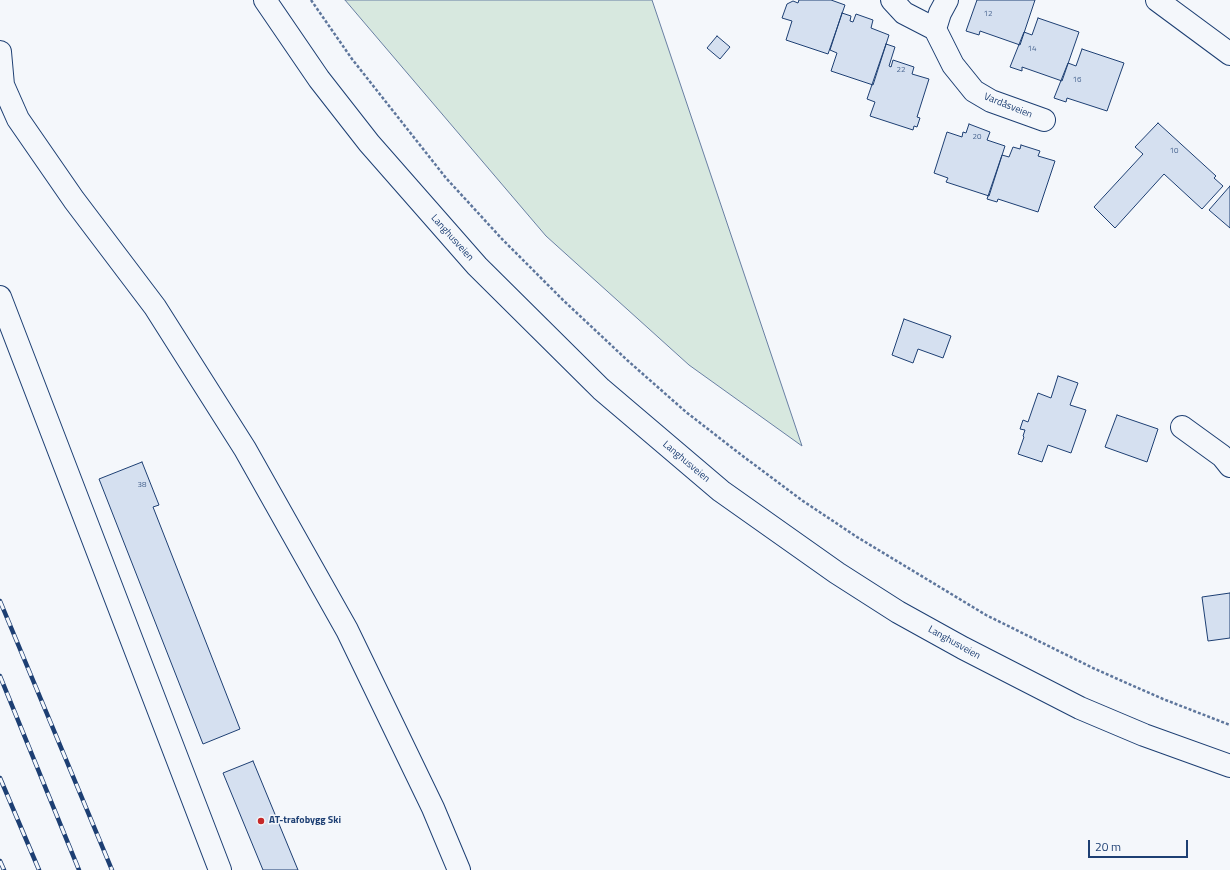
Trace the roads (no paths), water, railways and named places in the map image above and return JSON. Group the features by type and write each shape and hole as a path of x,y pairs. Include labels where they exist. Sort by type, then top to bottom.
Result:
{"main road":[{"name":"Langhusveien","path":"265,0 319,79 369,143 477,266 601,389 721,491 837,573 898,612 963,648 1080,708 1144,735 1230,766"},
{"path":"892,0 904,13 935,29 940,13 947,0"},
{"path":"1157,0 1230,54"},
{"name":"Vardåsveien","path":"935,29 953,65 974,91 991,101 1044,120"},
{"path":"0,52 3,85 18,119 74,200 155,307 245,449 343,623 433,808 459,870"},
{"path":"0,297 220,870"},
{"path":"1182,427 1222,456 1230,466"}],"railway":[{"path":"0,601 112,870"},
{"path":"0,676 79,870"},
{"path":"0,778 39,870"},
{"path":"0,861 4,870"}],"place":[{"name":"AT-trafobygg Ski","path":"261,821"}]}
